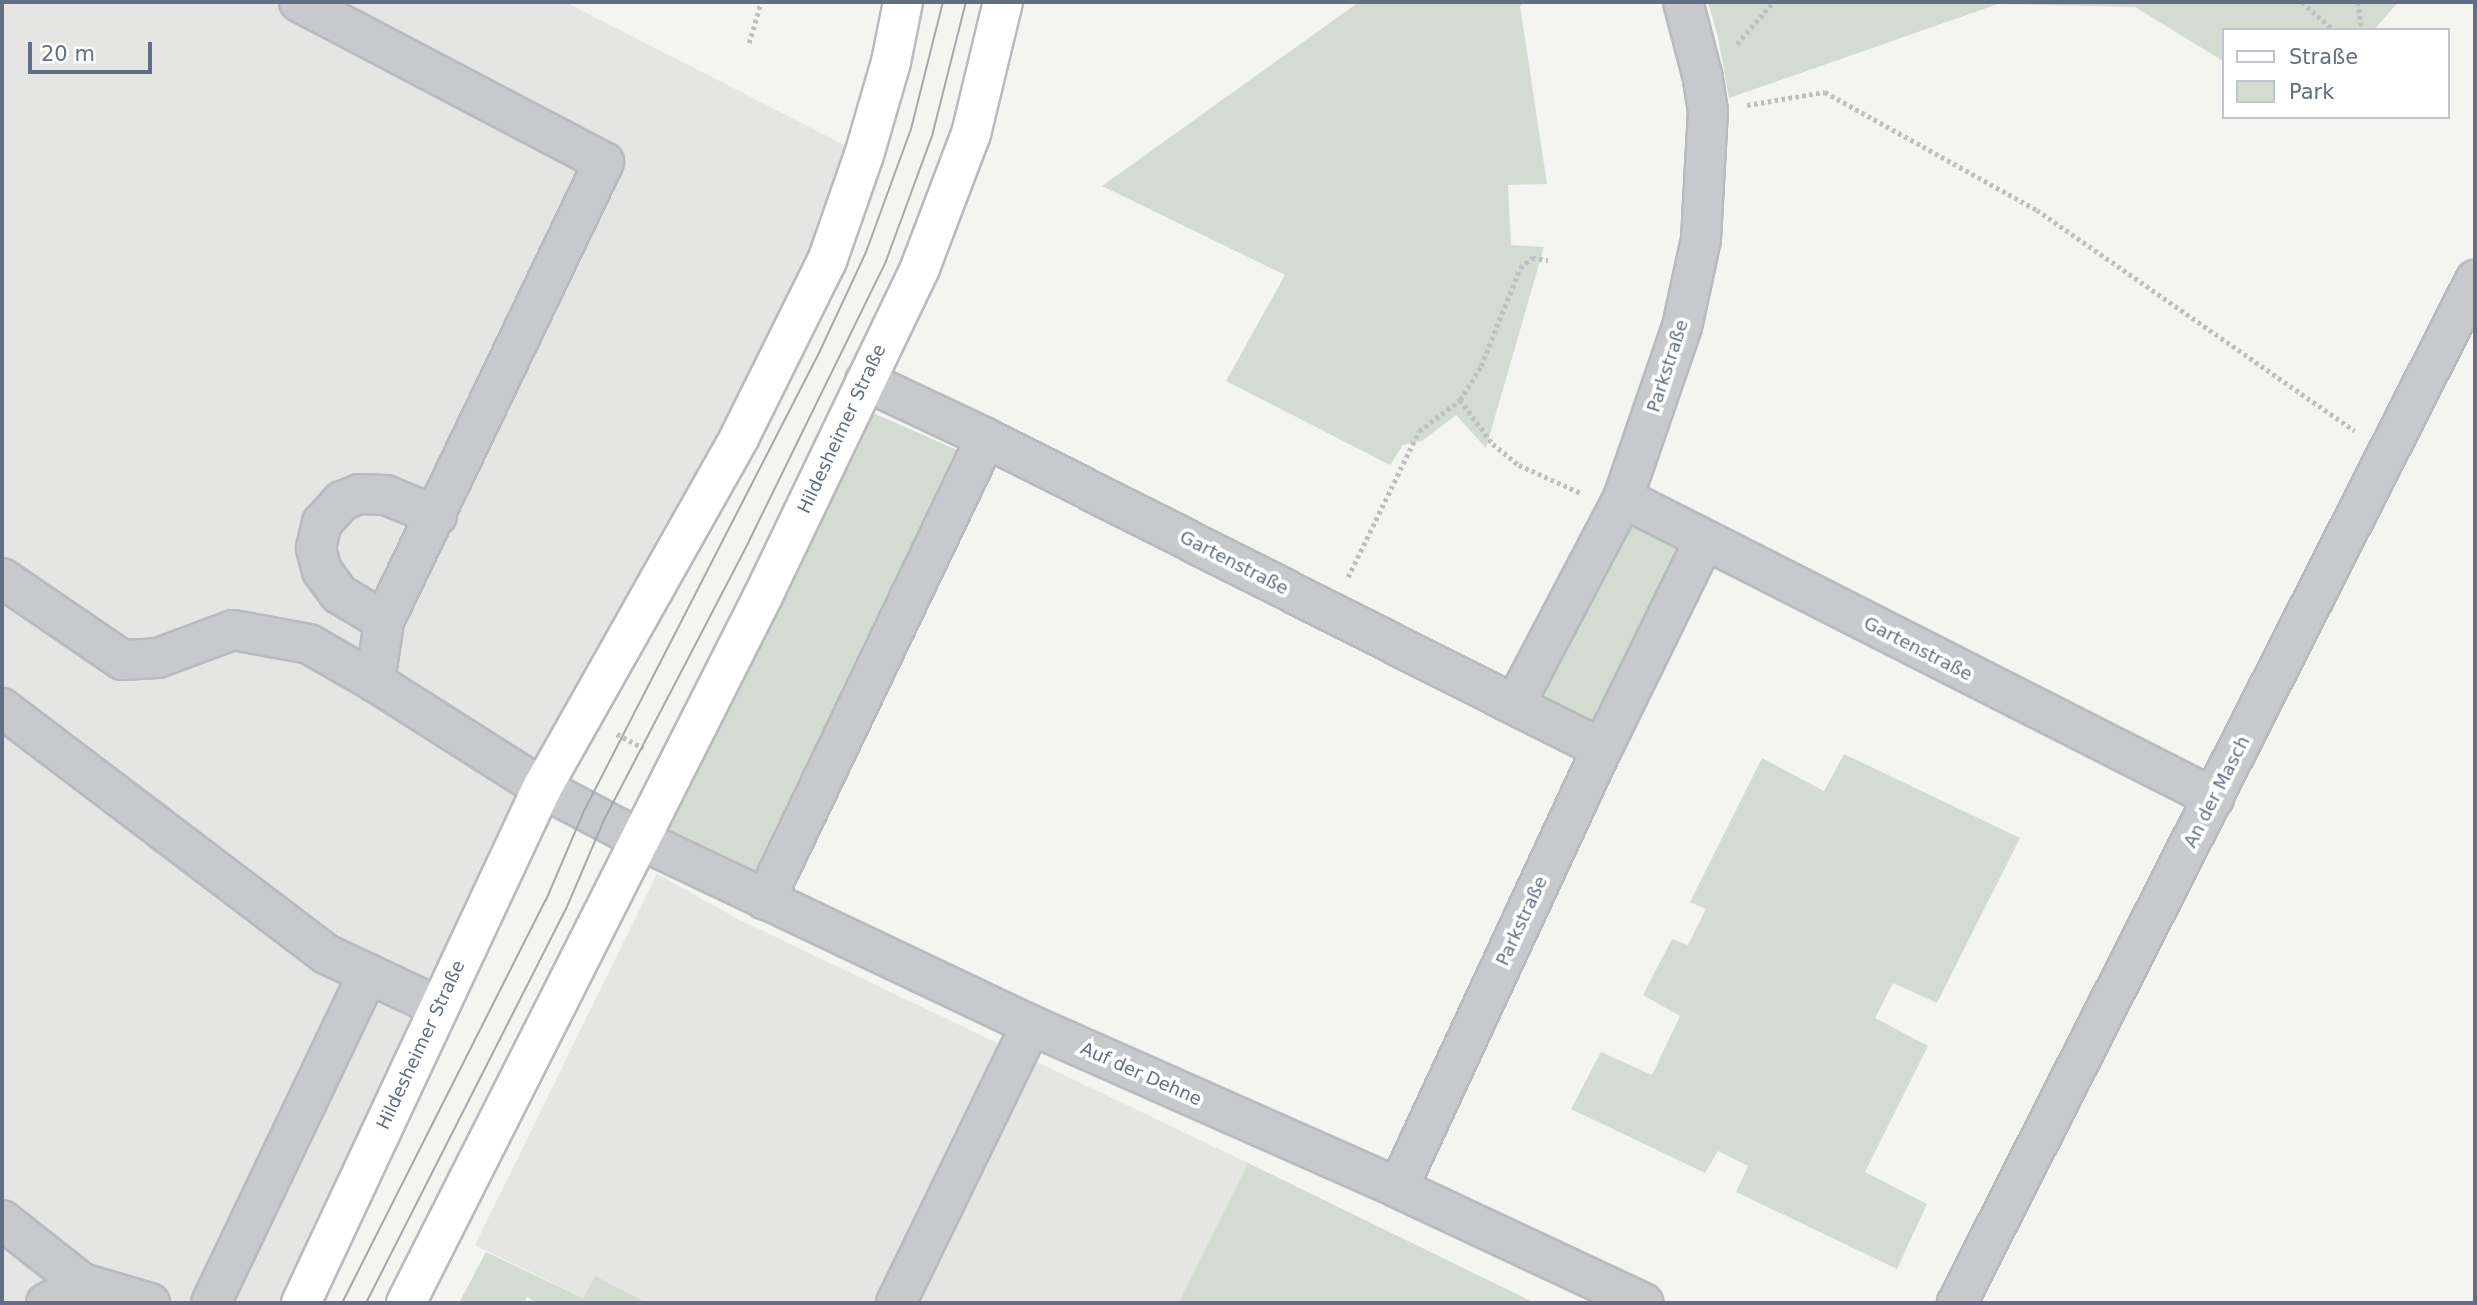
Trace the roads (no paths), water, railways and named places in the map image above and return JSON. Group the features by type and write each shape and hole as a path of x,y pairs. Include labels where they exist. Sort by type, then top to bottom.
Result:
{"main road":[{"name":"Hildesheimer Straße","path":"301,1303 542,788 727,461 827,261 864,155 891,62 903,2"},
{"name":"Hildesheimer Straße","path":"406,1303 678,766 920,268 971,134 1003,2"}],"street":[{"path":"299,2 604,162 510,355 437,516 384,621 375,682"},
{"name":"Parkstraße","path":"1515,704 1620,503 1685,314 1701,239 1706,94 1683,2"},
{"name":"An der Masch","path":"1958,1303 2475,279"},
{"name":"Gartenstraße","path":"865,381 986,438 1602,749"},
{"path":"765,900 986,438"},
{"path":"384,621 358,608 339,594 321,571 316,548 322,523 342,501 359,494 386,495 437,516"},
{"name":"Gartenstraße","path":"1620,503 1704,541 2214,798"},
{"name":"Parkstraße","path":"1398,1188 1602,749 1704,541"},
{"path":"2,578 122,660 158,658 233,630 309,644 375,682 542,788 641,840"},
{"path":"2,708 326,954 439,1007"},
{"name":"Auf der Dehne","path":"641,840 1031,1025 1398,1188 1643,1303"},
{"path":"211,1303 368,974"},
{"path":"896,1303 1031,1025"},
{"path":"2,1220 87,1293"},
{"path":"46,1303 87,1293 150,1303"}],"tram line":[{"path":"342,1303 546,900 584,811 819,353 866,252 911,129 943,2"},
{"path":"366,1303 566,909 604,820 749,541 886,261 932,136 966,2"}]}
